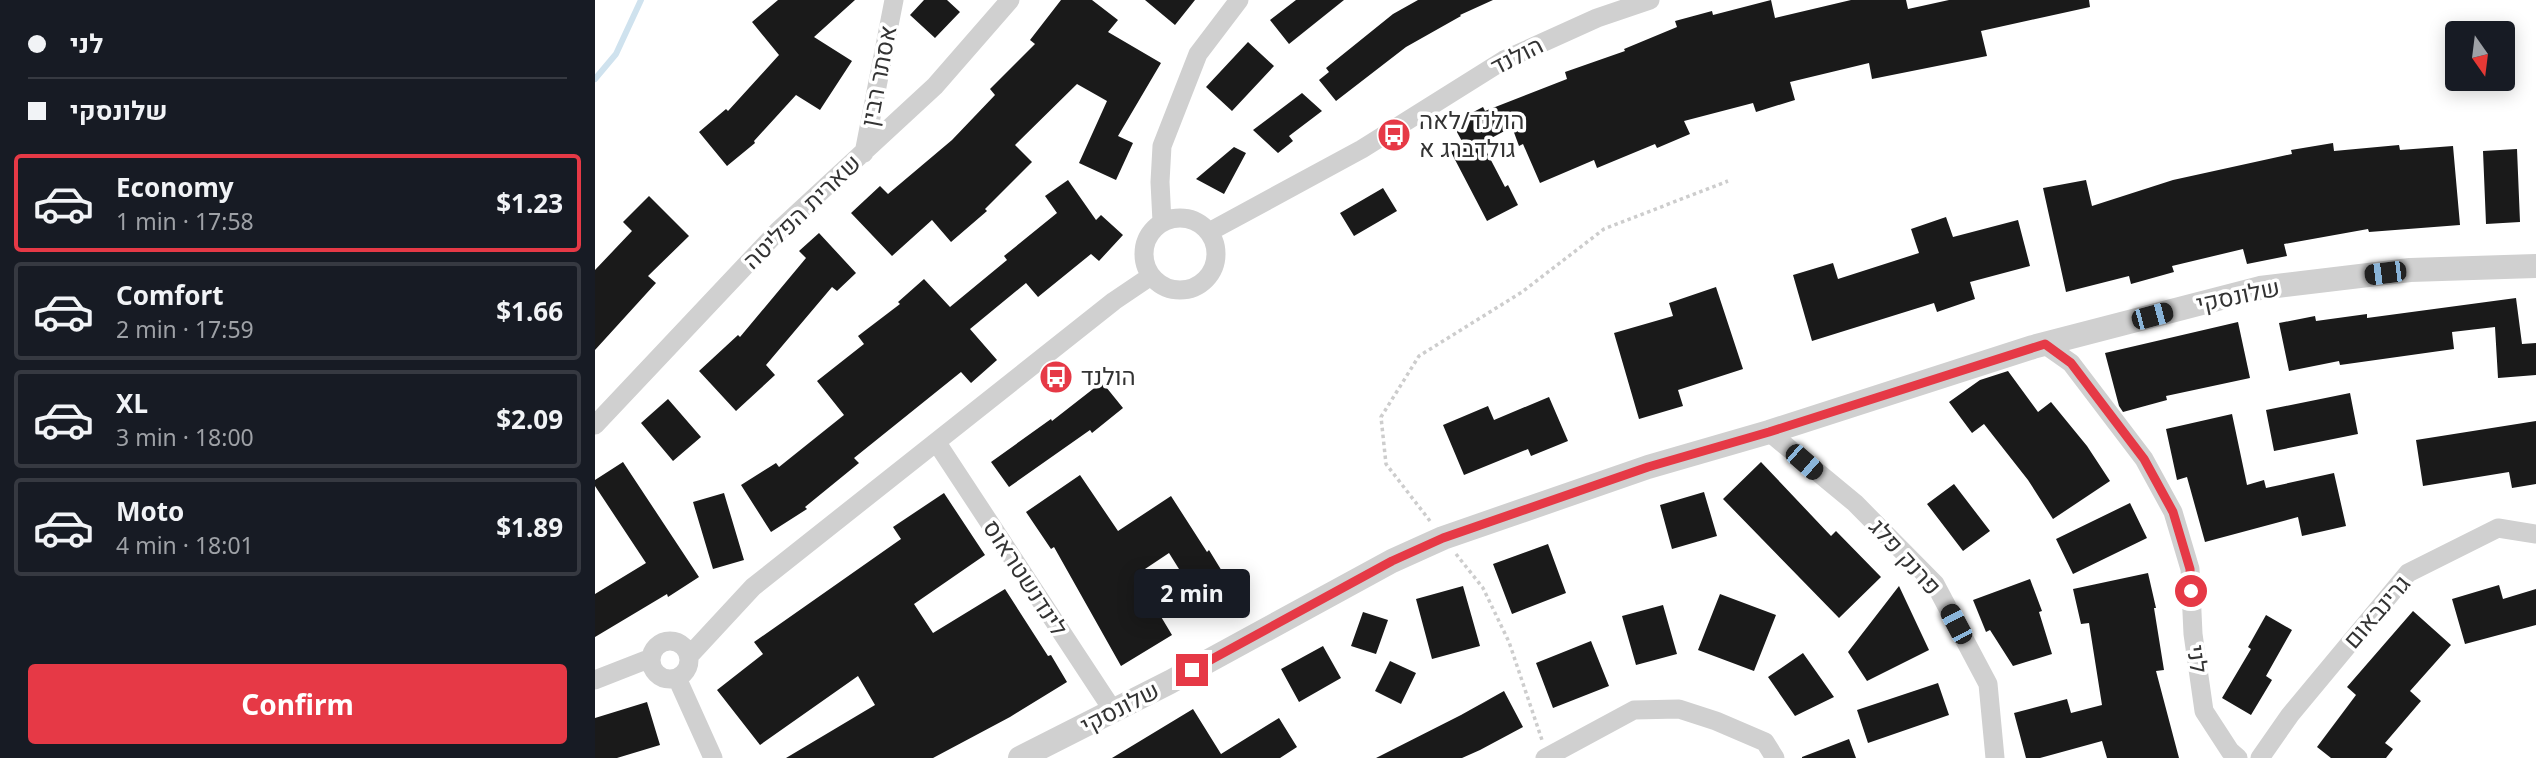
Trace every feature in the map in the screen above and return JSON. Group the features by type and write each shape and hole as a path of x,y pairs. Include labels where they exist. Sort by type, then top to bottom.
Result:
{"street":[{"name":"אסתר רבין","path":"865,153 894,0"},
{"name":"שארית הפליטה","path":"595,425 778,231 935,86 1010,0"},
{"path":"1162,222 1162,146 1198,54 1239,0"},
{"name":"הולנד","path":"1209,232 1362,149 1504,60 1597,18 1650,0"},
{"path":"1182,218 1194,221 1209,232 1215,245 1216,261 1203,282 1189,289 1173,290 1161,285 1151,276 1145,263 1144,247 1149,235 1162,222 1182,218"},
{"name":"שלונסקי","path":"1020,758 1114,712 1392,561 1443,538 1648,467 1769,432 2045,344 2260,288 2410,270 2536,266"},
{"path":"689,656 682,645 669,642 657,647 652,658 654,670 658,675 670,680 686,672 689,656 753,587 1114,301 1151,276"},
{"name":"לני","path":"2045,344 2071,363 2144,459 2173,512 2190,569 2193,634 2204,711 2230,751 2238,758"},
{"name":"פרנק פלג","path":"1769,432 1855,503 1935,584 1988,684 1995,758"},
{"name":"לינדנשטראוס","path":"937,443 1114,712"},
{"name":"גרינבאום","path":"2260,758 2290,715 2408,573 2498,528 2536,534"},
{"path":"595,680 652,658"},
{"path":"677,678 713,758"},
{"path":"1546,757 1634,710 1679,709 1765,742 1775,758"}],"path":[{"path":"1546,757 1509,642 1483,588 1386,464 1381,417 1419,356 1522,292 1604,229 1728,181"}],"building":[{"path":"778,0 855,0 814,37 852,61 820,110 796,95 755,143 727,166 699,132 726,109 728,111 779,55 752,22"},
{"path":"924,0 947,0 960,12 935,38 910,15"},
{"path":"1061,0 1092,0 1118,20 1108,32 1161,63 1118,136 1133,143 1116,180 1079,163 1107,101 1077,84 1015,145 1032,162 985,209 987,211 951,242 932,220 892,256 851,213 880,186 888,194 952,140 995,95 990,89 1035,44 1030,40"},
{"path":"1145,0 1195,0 1175,25"},
{"path":"1296,0 1344,0 1289,44 1270,20"},
{"path":"1418,0 1493,0 1460,15 1406,47 1336,101 1319,80 1329,72 1326,68 1393,14"},
{"path":"1771,0 1775,18 1851,0 1906,0 1908,9 1949,0 2089,0 2090,7 1981,31 1987,56 1872,79 1869,63 1790,82 1795,100 1756,112 1753,103 1684,121 1690,134 1657,148 1655,144 1597,168 1594,160 1540,183 1523,144 1519,146 1512,127 1482,143 1505,187 1508,185 1518,205 1487,221 1451,152 1464,145 1452,123 1483,107 1485,111 1567,79 1565,72 1625,51 1624,49 1677,27 1675,21 1712,11 1713,15"},
{"path":"1248,42 1274,66 1232,111 1206,87"},
{"path":"1302,93 1322,111 1289,136 1293,141 1278,153 1253,130"},
{"path":"2333,143 2334,151 2399,145 2400,150 2453,146 2460,225 2369,232 2368,229 2284,244 2287,256 2247,264 2243,249 2172,266 2174,272 2131,284 2129,276 2066,292 2043,188 2086,180 2092,206 2173,180 2292,154 2291,150"},
{"path":"1234,147 1246,153 1224,194 1196,179"},
{"path":"2517,149 2520,222 2486,224 2483,151"},
{"path":"1068,180 1096,220 1101,215 1123,235 1099,261 1091,254 1038,297 1026,283 970,329 997,360 971,383 961,372 854,458 859,463 805,507 807,509 771,532 741,485 776,463 779,467 844,415 817,381 864,344 858,336 900,304 898,302 924,279 950,307 1007,260 1004,256 1057,213 1045,196"},
{"path":"1383,188 1397,211 1354,236 1340,213"},
{"path":"649,196 689,236 648,276 656,283 595,350 595,270 632,231 623,222"},
{"path":"1946,217 1953,237 2018,220 2030,266 1970,282 1975,299 1937,312 1934,303 1812,341 1793,275 1833,263 1838,279 1919,253 1911,229"},
{"path":"819,233 856,273 837,291 832,287 766,365 775,375 736,411 699,371 738,335 740,337 806,258 799,251"},
{"path":"1716,287 1743,369 1678,390 1683,406 1639,419 1614,333 1673,316 1669,303"},
{"path":"2516,298 2522,344 2536,343 2536,375 2498,378 2495,327 2452,332 2454,349 2340,365 2339,361 2289,371 2279,323 2315,316 2316,321 2367,314 2367,318"},
{"path":"2238,322 2250,378 2166,396 2167,400 2123,412 2105,353"},
{"path":"2008,371 2038,412 2051,402 2087,446 2110,481 2053,519 2028,480 1984,424 1972,433 1949,402 1980,380"},
{"path":"1102,382 1123,408 1092,433 1090,430 1009,487 991,462 1051,419 1052,421"},
{"path":"2350,393 2358,434 2274,451 2266,410"},
{"path":"1549,397 1568,441 1531,456 1528,449 1464,475 1443,425 1488,406 1494,420"},
{"path":"668,399 701,437 673,461 641,423"},
{"path":"2232,414 2247,485 2264,480 2266,488 2334,473 2346,526 2302,536 2298,517 2205,542 2187,477 2177,480 2166,429"},
{"path":"2536,421 2536,484 2512,488 2509,472 2423,486 2416,440"},
{"path":"623,462 699,577 595,637 595,594 646,563 595,486 595,480"},
{"path":"1761,462 1831,536 1836,531 1881,577 1839,618 1723,499"},
{"path":"1080,475 1118,531 1171,496 1239,599 1209,617 1169,553 1136,575 1172,635 1121,666 1054,547 1051,549 1026,512"},
{"path":"1954,484 1990,531 1963,551 1927,504"},
{"path":"1704,492 1717,536 1672,549 1660,505"},
{"path":"724,493 744,560 713,569 693,502"},
{"path":"944,493 985,555 914,604 933,633 1005,589 1067,682 1010,717 933,758 786,758 875,705 858,676 760,745 717,690 763,654 754,642 901,539 893,527"},
{"path":"2130,503 2147,538 2073,574 2056,539"},
{"path":"1548,544 1566,593 1512,614 1493,564"},
{"path":"2148,573 2156,608 2164,670 2156,671 2179,758 2107,758 2102,741 2040,758 2026,758 2014,713 2067,699 2071,713 2102,705 2089,623 2081,624 2073,589"},
{"path":"2030,579 2042,611 2039,612 2052,654 2013,666 1990,630 1986,632 1973,600"},
{"path":"2499,585 2503,599 2536,589 2536,625 2465,644 2452,599"},
{"path":"1463,586 1480,646 1432,659 1416,599"},
{"path":"1899,586 1929,650 1867,681 1848,652"},
{"path":"1720,594 1776,615 1754,671 1698,650"},
{"path":"1663,605 1677,654 1636,665 1622,616"},
{"path":"2413,611 2451,645 2410,691 2421,701 2385,743 2393,749 2386,758 2331,758 2317,747 2356,695 2347,687"},
{"path":"1363,612 1388,620 1376,654 1351,646"},
{"path":"2266,615 2292,630 2266,676 2272,680 2251,715 2222,698 2251,649 2248,647"},
{"path":"1591,641 1609,686 1553,708 1536,663"},
{"path":"1323,646 1341,678 1299,702 1281,669"},
{"path":"1803,653 1834,697 1795,716 1768,677"},
{"path":"1390,661 1416,673 1401,704 1375,691"},
{"path":"1938,683 1949,715 1868,743 1857,710"},
{"path":"1504,691 1523,727 1480,750 1462,758 1376,758 1461,715"},
{"path":"647,702 660,745 617,758 595,758 595,718"},
{"path":"1193,709 1221,754 1279,718 1297,747 1280,758 1112,758"},
{"path":"1849,739 1856,758 1802,758 1802,757"}],"waterway":[{"path":"595,79 616,54 641,0"}],"place":[{"name":"הולנד/לאה גולדברג א","path":"1394,135"},
{"name":"הולנד","path":"1056,377"}],"route":[{"path":"1192,670 1392,561 1443,538 1648,467 1769,432 2045,344 2071,363 2144,459 2173,512 2190,569 2191,591"}]}
